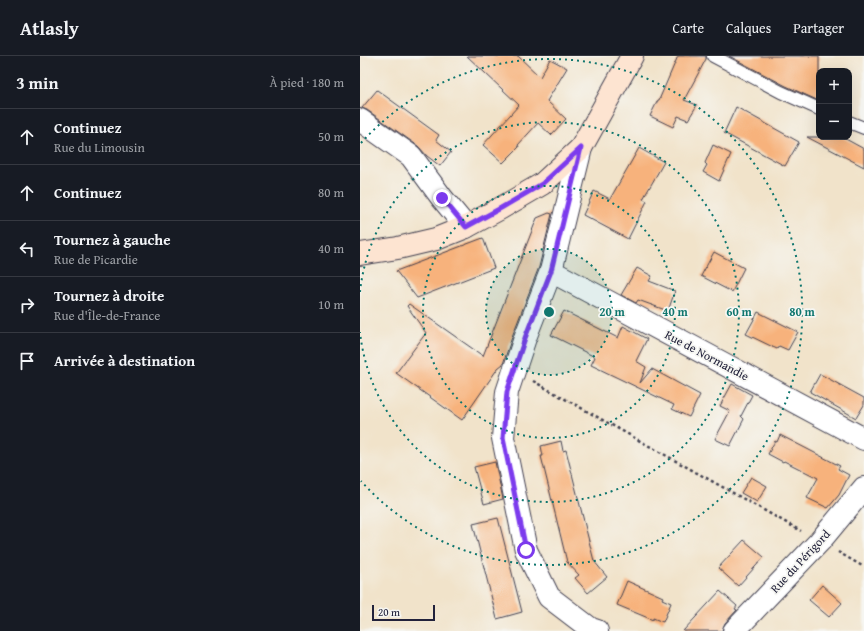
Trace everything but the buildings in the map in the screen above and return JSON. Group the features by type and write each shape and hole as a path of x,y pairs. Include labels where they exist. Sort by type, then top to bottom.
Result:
{"street":[{"path":"597,631 591,629 549,597 526,550 503,438 507,392 551,271 581,148 632,56"},
{"path":"360,120 411,156 442,198 466,227"},
{"path":"360,254 398,248 436,239 466,227 542,184 581,148"},
{"name":"Rue de Normandie","path":"551,271 864,439"},
{"name":"Rue du Périgord","path":"734,631 820,541 864,488"}],"lane":[{"path":"713,56 782,92 816,108"},
{"path":"852,123 864,128"}],"path":[{"path":"514,370 864,567"}],"route":[{"path":"442,198 466,227 542,184 581,148 551,271 525,338 507,392 503,438 515,490 526,550"}]}
